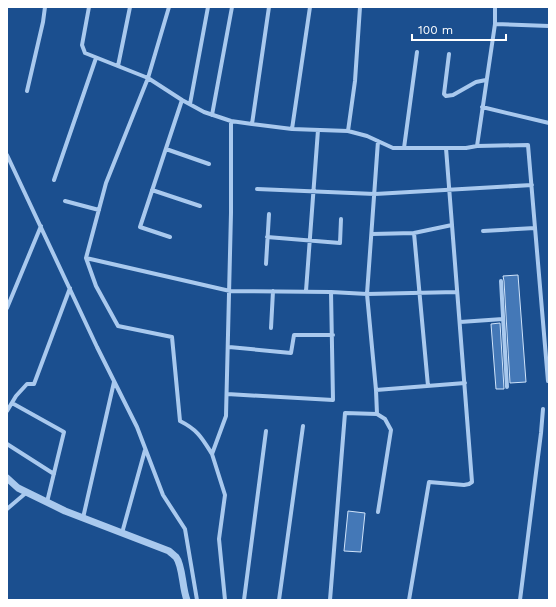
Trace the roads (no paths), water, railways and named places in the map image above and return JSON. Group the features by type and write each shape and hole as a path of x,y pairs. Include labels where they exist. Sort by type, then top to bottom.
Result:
{"street":[{"path":"27,91 43,22 44,7"},
{"path":"89,7 82,44 85,52 96,58 148,78 182,100 231,121 292,129 348,131 367,136 392,148 466,148 477,146 528,145 548,381"},
{"path":"118,66 130,7"},
{"path":"170,7 148,78 106,183 86,258 96,286 118,326 172,337 180,421 191,426 200,435 212,454 225,496 219,539 225,600"},
{"path":"190,104 208,7"},
{"path":"212,114 232,7"},
{"path":"252,124 270,7"},
{"path":"292,129 310,7"},
{"path":"348,131 355,81 360,7"},
{"path":"477,146 495,24 494,7"},
{"path":"495,24 549,26"},
{"path":"404,148 417,52"},
{"path":"449,54 444,94 446,96 453,95 476,82 486,80"},
{"path":"54,180 96,58"},
{"path":"170,237 140,227 182,100"},
{"path":"482,106 549,123"},
{"path":"212,454 226,416 230,291 231,121"},
{"path":"306,291 318,130"},
{"path":"377,414 367,294 378,141"},
{"path":"409,600 429,482 464,485 472,482 446,148"},
{"path":"166,149 209,164"},
{"path":"7,155 137,427 164,495 186,529 197,600"},
{"path":"257,189 375,194 532,185"},
{"path":"152,190 200,206"},
{"path":"65,201 99,210"},
{"path":"266,264 269,214"},
{"path":"267,237 340,243 341,219"},
{"path":"372,234 414,233 452,225"},
{"path":"7,308 41,226"},
{"path":"483,231 535,228"},
{"path":"414,233 428,386"},
{"path":"86,258 230,291 306,291 367,294 457,292"},
{"path":"501,281 507,386"},
{"path":"7,411 27,384 34,384 70,288"},
{"path":"271,328 273,291"},
{"path":"227,394 333,400 333,334 331,292"},
{"path":"460,322 502,319"},
{"path":"229,347 291,353 294,335 333,334"},
{"path":"83,518 114,381"},
{"path":"376,390 464,383"},
{"path":"12,403 64,432 47,502"},
{"path":"520,600 543,409"},
{"path":"330,600 344,413 377,414 385,419 391,430 378,512"},
{"path":"279,600 304,426"},
{"path":"244,600 266,431"},
{"path":"7,444 54,474"},
{"path":"122,533 146,450"},
{"path":"7,478 18,488 47,502 83,518 168,551 176,556 180,566 187,600"},
{"path":"7,509 27,492"}]}
